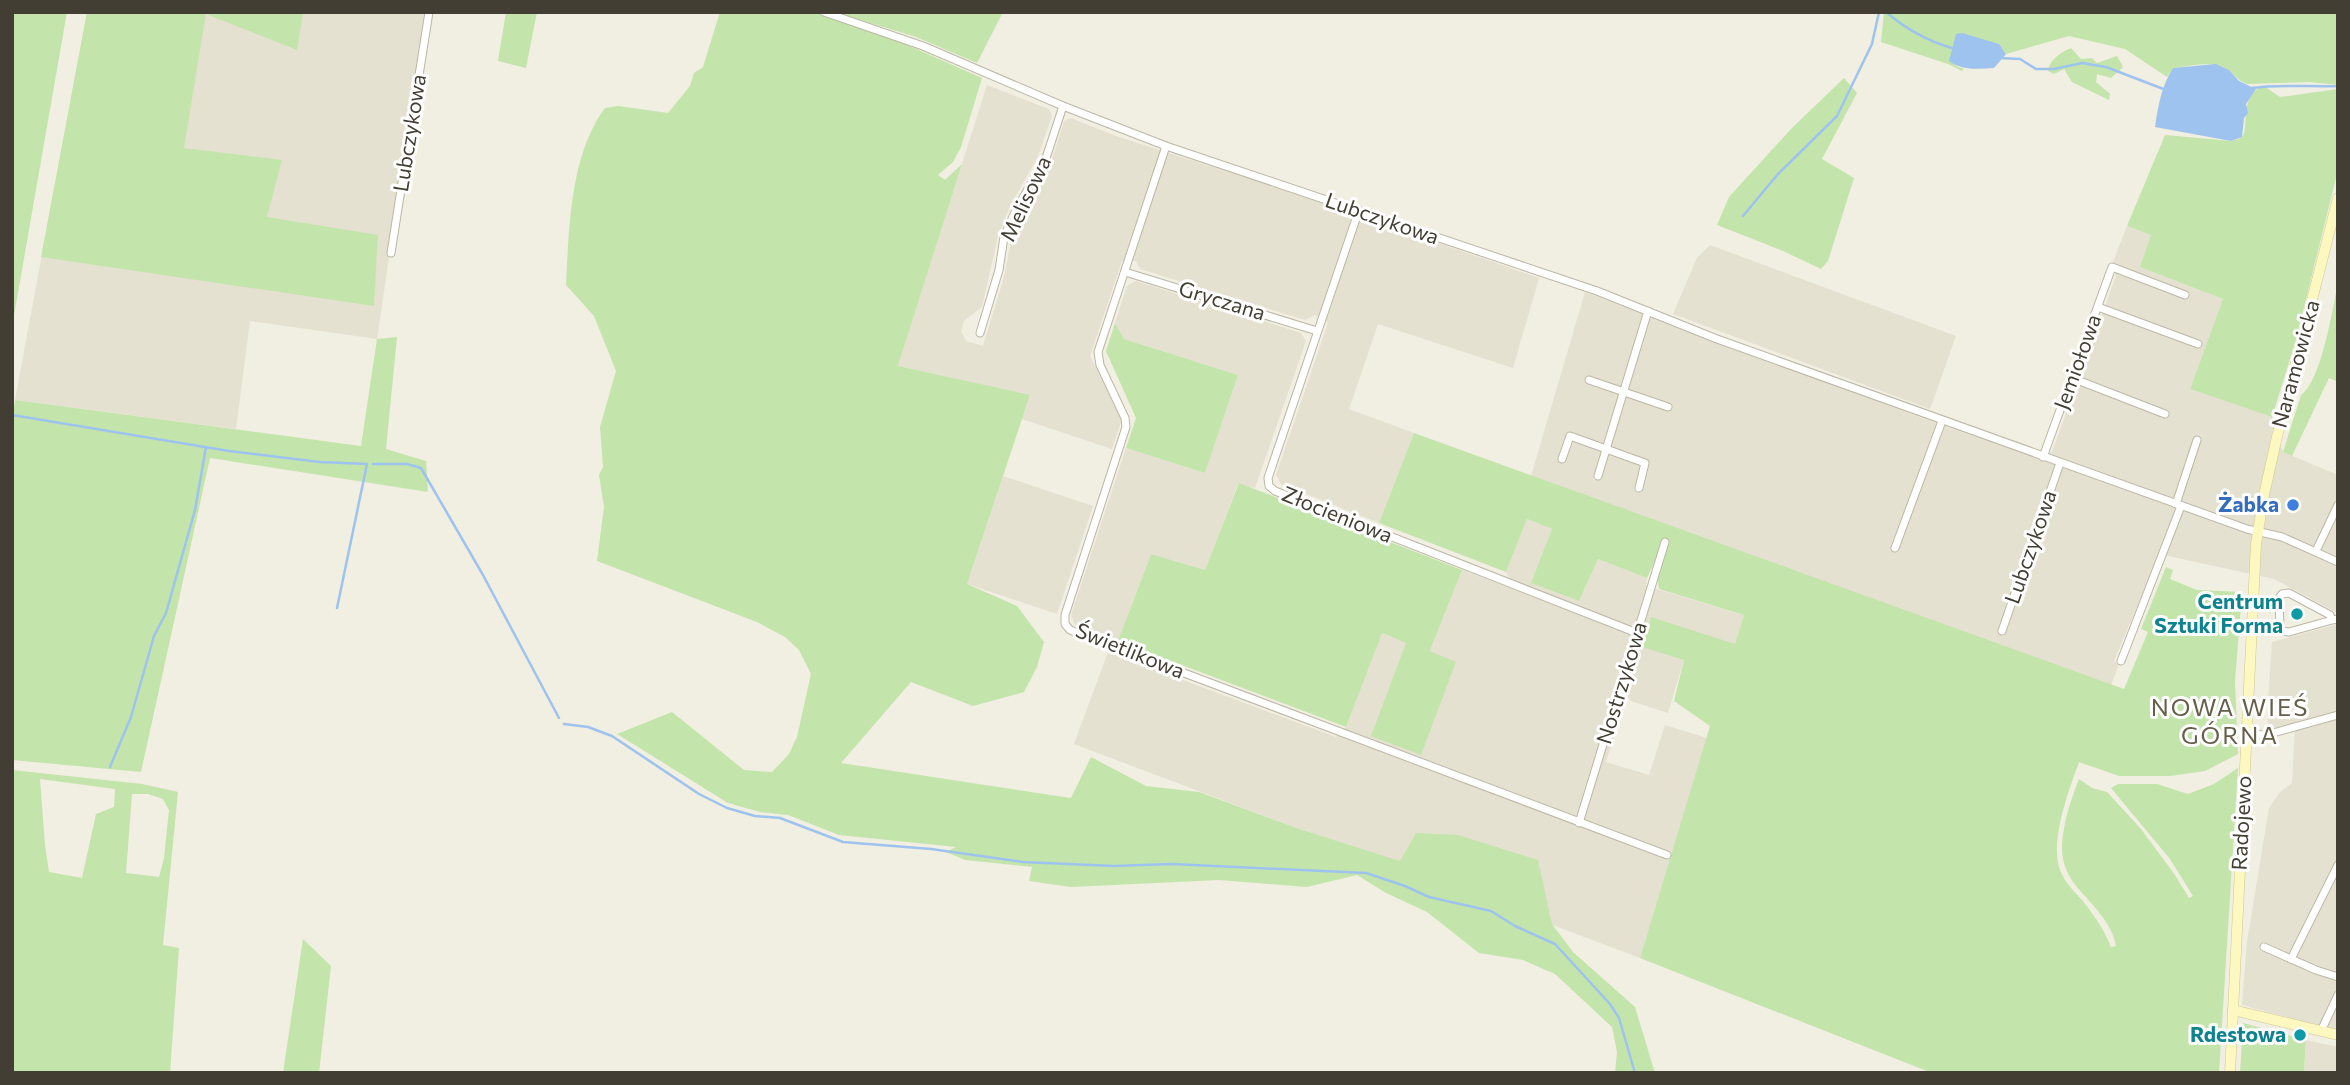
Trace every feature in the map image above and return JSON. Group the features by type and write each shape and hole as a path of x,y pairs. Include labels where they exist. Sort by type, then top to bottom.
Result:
{"street":[{"name":"Lubczykowa","path":"391,253 429,12"},
{"name":"Lubczykowa","path":"824,12 923,46 1063,106 1166,146 1597,291 1942,421 2178,505 2277,535 2338,562"},
{"name":"Melisowa","path":"980,333 999,270 1004,237 1046,158 1063,106"},
{"name":"Świetlikowa","path":"1166,146 1098,352 1100,365 1125,418 1126,426 1065,615 1065,624 1070,630 1667,855"},
{"name":"Naramowicka","path":"2258,531 2276,441 2338,198"},
{"name":"Złocieniowa","path":"1359,210 1268,478 1269,486 1275,491 1637,633"},
{"name":"Jemiołowa","path":"2043,457 2112,267 2185,295"},
{"name":"Gryczana","path":"1125,272 1317,331"},
{"path":"2098,307 2198,344"},
{"path":"1598,476 1648,312"},
{"path":"2072,378 2165,414"},
{"path":"1589,380 1668,407"},
{"path":"1895,548 1942,421"},
{"path":"1562,459 1570,436 1608,449 1645,463 1639,488"},
{"path":"2121,661 2178,505 2197,440"},
{"name":"Lubczykowa","path":"2002,632 2060,463"},
{"path":"2316,551 2338,505"},
{"name":"Radojewo","path":"2230,1073 2258,531"},
{"name":"Nostrzykowa","path":"1579,824 1665,542"},
{"path":"2289,593 2335,620 2289,632 2283,631 2280,628 2279,598 2282,594 2289,593"},
{"path":"2246,734 2266,734 2338,715"},
{"path":"2291,959 2338,864"},
{"path":"2264,947 2338,977"},
{"path":"2321,1031 2338,995"},
{"path":"2233,1010 2338,1035"}],"shaded area":[{"path":"87,12 425,12 377,339 250,321 236,429 15,400"},
{"path":"987,85 1049,109 1052,116 1037,159 1011,204 998,236 982,307 964,321 961,331 966,341 983,346 1004,277 1011,241 1023,210 1050,166 1064,121 1071,118 1116,136 1309,198 1539,278 1513,368 1378,324 1349,409 1414,433 1379,523 1281,484 1276,475 1328,323 1315,315 1305,320 1140,269 1136,261 1122,261 1090,356 1122,419 1112,449 1022,419 1030,396 898,366"},
{"path":"2127,226 2151,235 2141,267 2223,299 2190,389 2272,417 2283,452 2338,475 2338,613 2274,579 2159,554 2114,661 2119,664 2111,685 1531,476 1585,292 1938,424 2034,457 2052,452 2116,276 2113,262"},
{"path":"1710,245 1956,336 1930,409 1673,314 1697,258"},
{"path":"1136,281 1301,333 1306,341 1255,488 1238,484 1205,570 1151,554 1118,641 1075,625 1071,615 1126,448 1205,473 1238,375 1124,339 1115,323 1127,286"},
{"path":"1003,476 1093,506 1057,614 967,584"},
{"path":"1527,519 1552,529 1532,583 1579,601 1598,559 1647,578 1646,586 1744,615 1735,644 1684,660 1668,713 1631,701 1627,696 1606,762 1649,775 1665,725 1707,738 1640,958 1074,744 1108,652 1336,737 1346,727 1381,633 1430,652 1462,570 1518,591 1506,572"},
{"path":"2338,624 2338,1031 2242,1005 2247,942 2269,808 2280,792 2292,783 2295,724 2269,729 2267,715 2272,642"},
{"path":"2306,1040 2338,1047 2338,1073 2304,1073"}],"green space":[{"path":"12,12 67,12 12,327"},
{"path":"87,12 303,12 297,50 206,14 184,148 282,160 267,217 378,235 374,306 41,257"},
{"path":"506,12 537,12 526,68 498,61"},
{"path":"720,12 815,12 896,40 982,78 961,147 953,162 938,175 945,180 962,164 898,366 1030,395 967,584 1017,606 1044,642 1037,667 1024,692 973,706 911,682 841,763 1071,798 1091,757 1146,786 1199,792 1302,830 1400,861 1416,833 1458,835 1538,860 1552,924 1573,952 1635,1007 1655,1073 1615,1073 1617,1052 1612,1027 1555,974 1523,960 1479,953 1427,912 1386,893 1357,875 1307,887 1219,880 1071,887 1029,881 1032,867 965,860 946,852 956,847 839,835 788,815 760,812 728,803 617,734 672,712 744,770 772,772 789,754 797,737 811,674 799,650 785,637 757,622 597,561 604,507 599,475 603,467 600,427 616,371 594,316 566,285 570,216 578,170 593,127 605,108 618,106 668,113 690,86 694,73 703,67"},
{"path":"835,12 1003,12 977,63 916,37"},
{"path":"1884,12 2338,12 2338,85 2309,82 2247,84 2223,67 2210,64 2173,68 2167,77 2125,49 2069,36 2006,54 1999,44 1994,43 1954,65 1964,69 1962,71 1881,42"},
{"path":"2071,48 2081,59 2092,58 2097,63 2117,56 2123,67 2111,78 2097,74 2096,82 2110,94 2109,100 2072,82 2064,69 2054,74 2048,71 2056,57"},
{"path":"1844,78 1857,93 1822,159 1854,178 1828,261 1821,269 1717,225 1729,197 1791,129"},
{"path":"2264,86 2280,97 2338,89 2336,178 2295,343 2272,417 2190,389 2223,299 2140,267 2151,235 2127,226 2165,135 2231,141 2240,138 2244,133 2246,111 2251,96"},
{"path":"2338,282 2338,382 2329,378 2292,456 2283,452 2301,395 2315,376"},
{"path":"1115,323 1124,339 1238,375 1205,473 1126,448 1136,418 1106,351"},
{"path":"397,337 386,449 426,461 428,492 210,458 141,772 12,760 12,422 15,400 361,446 377,339"},
{"path":"1414,433 2124,689 2148,632 2141,629 2166,567 2173,570 2170,579 2197,590 2242,592 2235,682 2238,754 2205,771 2170,776 2119,776 2079,762 2061,818 2057,849 2058,863 2066,881 2095,917 2111,947 2116,946 2107,924 2071,879 2063,859 2065,824 2079,779 2092,788 2107,792 2141,829 2189,898 2193,896 2170,859 2111,788 2118,784 2157,784 2188,794 2214,784 2238,768 2219,1073 1932,1073 1640,958 1710,726 1674,701 1684,660 1642,647 1651,617 1735,644 1744,615 1659,589 1655,561 1647,578 1598,559 1579,601 1531,583 1552,529 1527,519 1506,572 1379,523"},
{"path":"1239,483 1462,570 1430,651 1456,662 1421,755 1371,736 1406,643 1382,633 1346,727 1118,641 1151,554 1205,570"},
{"path":"12,770 142,784 178,792 163,945 179,948 170,1073 12,1073","holes":["40,779 115,789 114,807 96,814 82,878 49,872","132,794 148,794 163,799 169,810 164,858 159,877 126,873"]},
{"path":"303,939 331,966 319,1073 283,1073"},
{"path":"2243,1023 2306,1040 2304,1073 2240,1073"}],"water":[{"path":"1962,33 1999,44 2006,54 1994,68 1971,69 1954,64 1949,61 1956,34"},
{"path":"2216,64 2229,70 2239,81 2256,89 2246,104 2248,113 2244,118 2242,137 2231,141 2155,127 2161,96 2173,68"}],"waterway":[{"path":"1743,216 1778,174 1837,116 1872,44 1879,12"},
{"path":"1886,12 1917,34 1952,48"},
{"path":"2000,58 2020,59 2036,69 2054,69 2082,63 2106,67 2166,90"},
{"path":"2252,88 2338,86"},
{"path":"12,415 229,451 320,462 367,464 337,608"},
{"path":"110,767 131,717 154,636 166,613 195,510 206,447"},
{"path":"373,464 407,464 421,468 483,575 559,718"},
{"path":"564,724 588,727 612,736 699,794 727,808 755,816 780,818 843,842 931,849 1023,862 1113,866 1172,864 1366,873 1429,897 1491,911 1515,926 1555,944 1610,1004 1619,1018 1635,1073"}],"place":[{"name":"Żabka","path":"2293,505"},
{"name":"Centrum Sztuki Forma","path":"2297,614"},
{"name":"Rdestowa","path":"2300,1035"}],"district":[{"name":"NOWA WIEŚ GÓRNA","path":"2230,722"}]}
